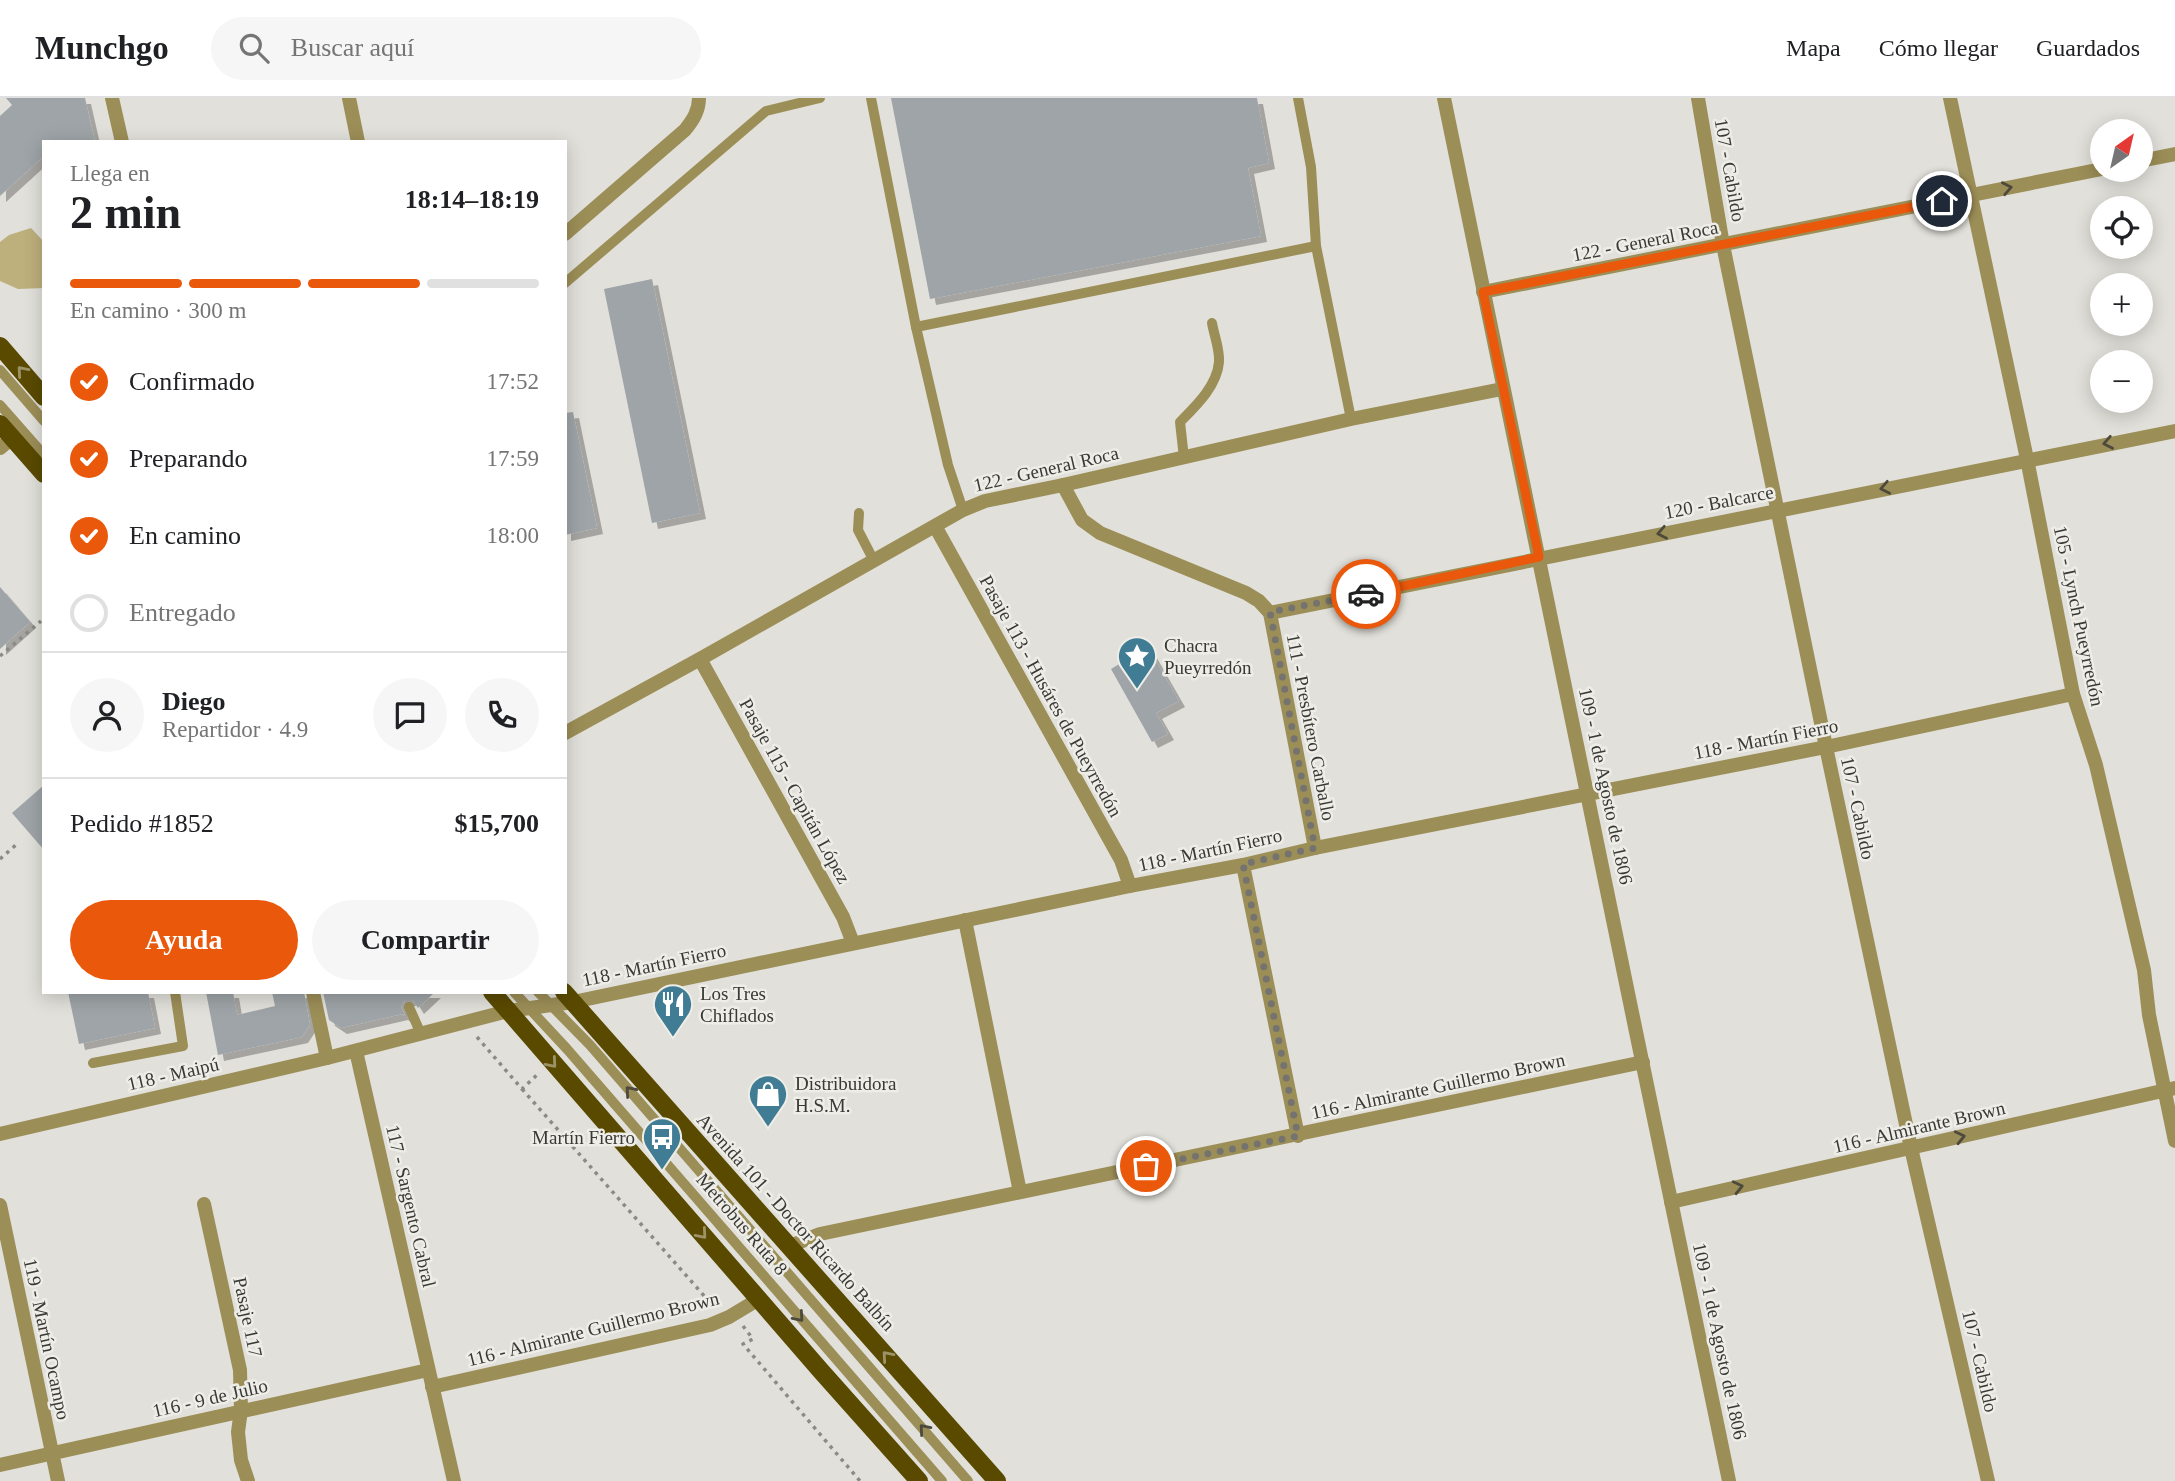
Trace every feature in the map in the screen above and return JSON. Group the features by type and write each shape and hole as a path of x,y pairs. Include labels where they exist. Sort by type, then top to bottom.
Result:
{"main road":[{"path":"0,346 42,395"},
{"path":"0,424 6,443 42,472"},
{"path":"494,994 919,1481"},
{"name":"Avenida 101 - Doctor Ricardo Balbín","path":"568,997 997,1481"}],"street":[{"path":"112,98 122,140"},
{"path":"349,98 358,140"},
{"name":"109 - 1 de Agosto de 1806","path":"1444,98 1729,1481"},
{"name":"107 - Cabildo","path":"1698,98 1723,245 1826,747 1911,1148 1988,1481"},
{"name":"105 - Lynch Pueyrredón","path":"1950,98 2027,459 2073,694 2096,765 2144,970 2149,1015 2170,1089 2175,1141"},
{"path":"567,232 685,130 694,118 699,102"},
{"path":"2153,158 2175,154"},
{"name":"122 - General Roca","path":"1483,292 2090,171"},
{"name":"122 - General Roca","path":"567,732 963,510 985,501 1351,419 1502,389"},
{"name":"120 - Balcarce","path":"1270,612 2175,431"},
{"name":"111 - Presbítero Carballo","path":"1063,485 1082,520 1100,533 1246,593 1270,612 1315,848"},
{"name":"Pasaje 113 - Husáres de Pueyrredón","path":"935,526 1121,860 1130,886"},
{"name":"Pasaje 115 - Capitán López","path":"700,659 842,917 853,943"},
{"name":"118 - Martín Fierro","path":"356,1051 508,1011 550,1005 568,997 853,943 1826,747 2073,694"},
{"path":"1243,864 1298,1136"},
{"path":"965,920 1020,1192"},
{"path":"313,994 327,1058"},
{"name":"118 - Maipú","path":"0,1134 356,1051"},
{"name":"117 - Sargento Cabral","path":"356,1051 454,1481"},
{"name":"116 - Almirante Guillermo Brown","path":"790,1246 820,1234 1643,1062"},
{"name":"116 - Almirante Brown","path":"1671,1202 2170,1089"},
{"name":"Pasaje 117","path":"204,1204 240,1370 238,1432 241,1460 248,1481"},
{"name":"119 - Martín Ocampo","path":"0,1205 58,1481"},
{"name":"116 - Almirante Guillermo Brown","path":"432,1387 710,1325 759,1299"},
{"name":"116 - 9 de Julio","path":"0,1465 428,1370"}],"lane":[{"path":"567,281 766,111 820,98"},
{"path":"871,98 916,327 948,464 963,510"},
{"path":"1298,98 1311,167 1316,246 1351,419"},
{"path":"916,327 1316,246"},
{"path":"1184,458 1180,422 1212,384 1219,362 1212,323"},
{"path":"0,370 42,419"},
{"path":"0,405 42,453"},
{"path":"859,513 858,530 874,561"},
{"path":"93,1063 183,1046 174,994"},
{"name":"Metrobus Ruta 8","path":"516,994 567,1049 942,1481"},
{"name":"Metrobus Ruta 8","path":"540,994 590,1045 968,1481"},
{"path":"409,1007 421,1034"}],"path":[{"path":"0,656 41,621"},
{"path":"0,859 17,844"},
{"path":"522,1089 706,1298 723,1303 753,1339 743,1344 860,1481"}],"shaded area":[{"path":"31,228 42,240 42,288 18,289 0,281 0,242 9,235"}],"building":[{"path":"6,98 85,98 95,140 42,140 42,158 0,196 0,116 12,105"},
{"path":"891,98 1257,98 1269,163 1248,168 1261,236 930,299"},
{"path":"652,279 700,513 652,523 604,289"},
{"path":"573,412 597,528 567,535 567,413"},
{"path":"0,587 30,622 0,649"},
{"path":"1148,647 1179,701 1156,713 1168,734 1152,742 1111,669"},
{"path":"42,787 42,848 12,813"},
{"path":"68,994 148,994 155,1028 79,1044"},
{"path":"206,994 233,994 237,1015 275,1006 272,994 304,994 310,1025 302,1037 218,1055"},
{"path":"323,994 433,994 418,1008 413,1000 405,1000 401,1007 405,1016 402,1014 341,1028 329,1020"}],"way so far":[{"path":"1146,1166 1298,1136 1243,864 1315,848 1270,612 1366,594"}],"place":[{"name":"Chacra Pueyrredón","path":"1137,690"},
{"name":"Los Tres Chiflados","path":"673,1038"},
{"name":"Distribuidora H.S.M.","path":"768,1128"},
{"name":"Martín Fierro","path":"662,1171"}],"route":[{"path":"1366,594 1539,557 1483,292 1942,201"}]}
